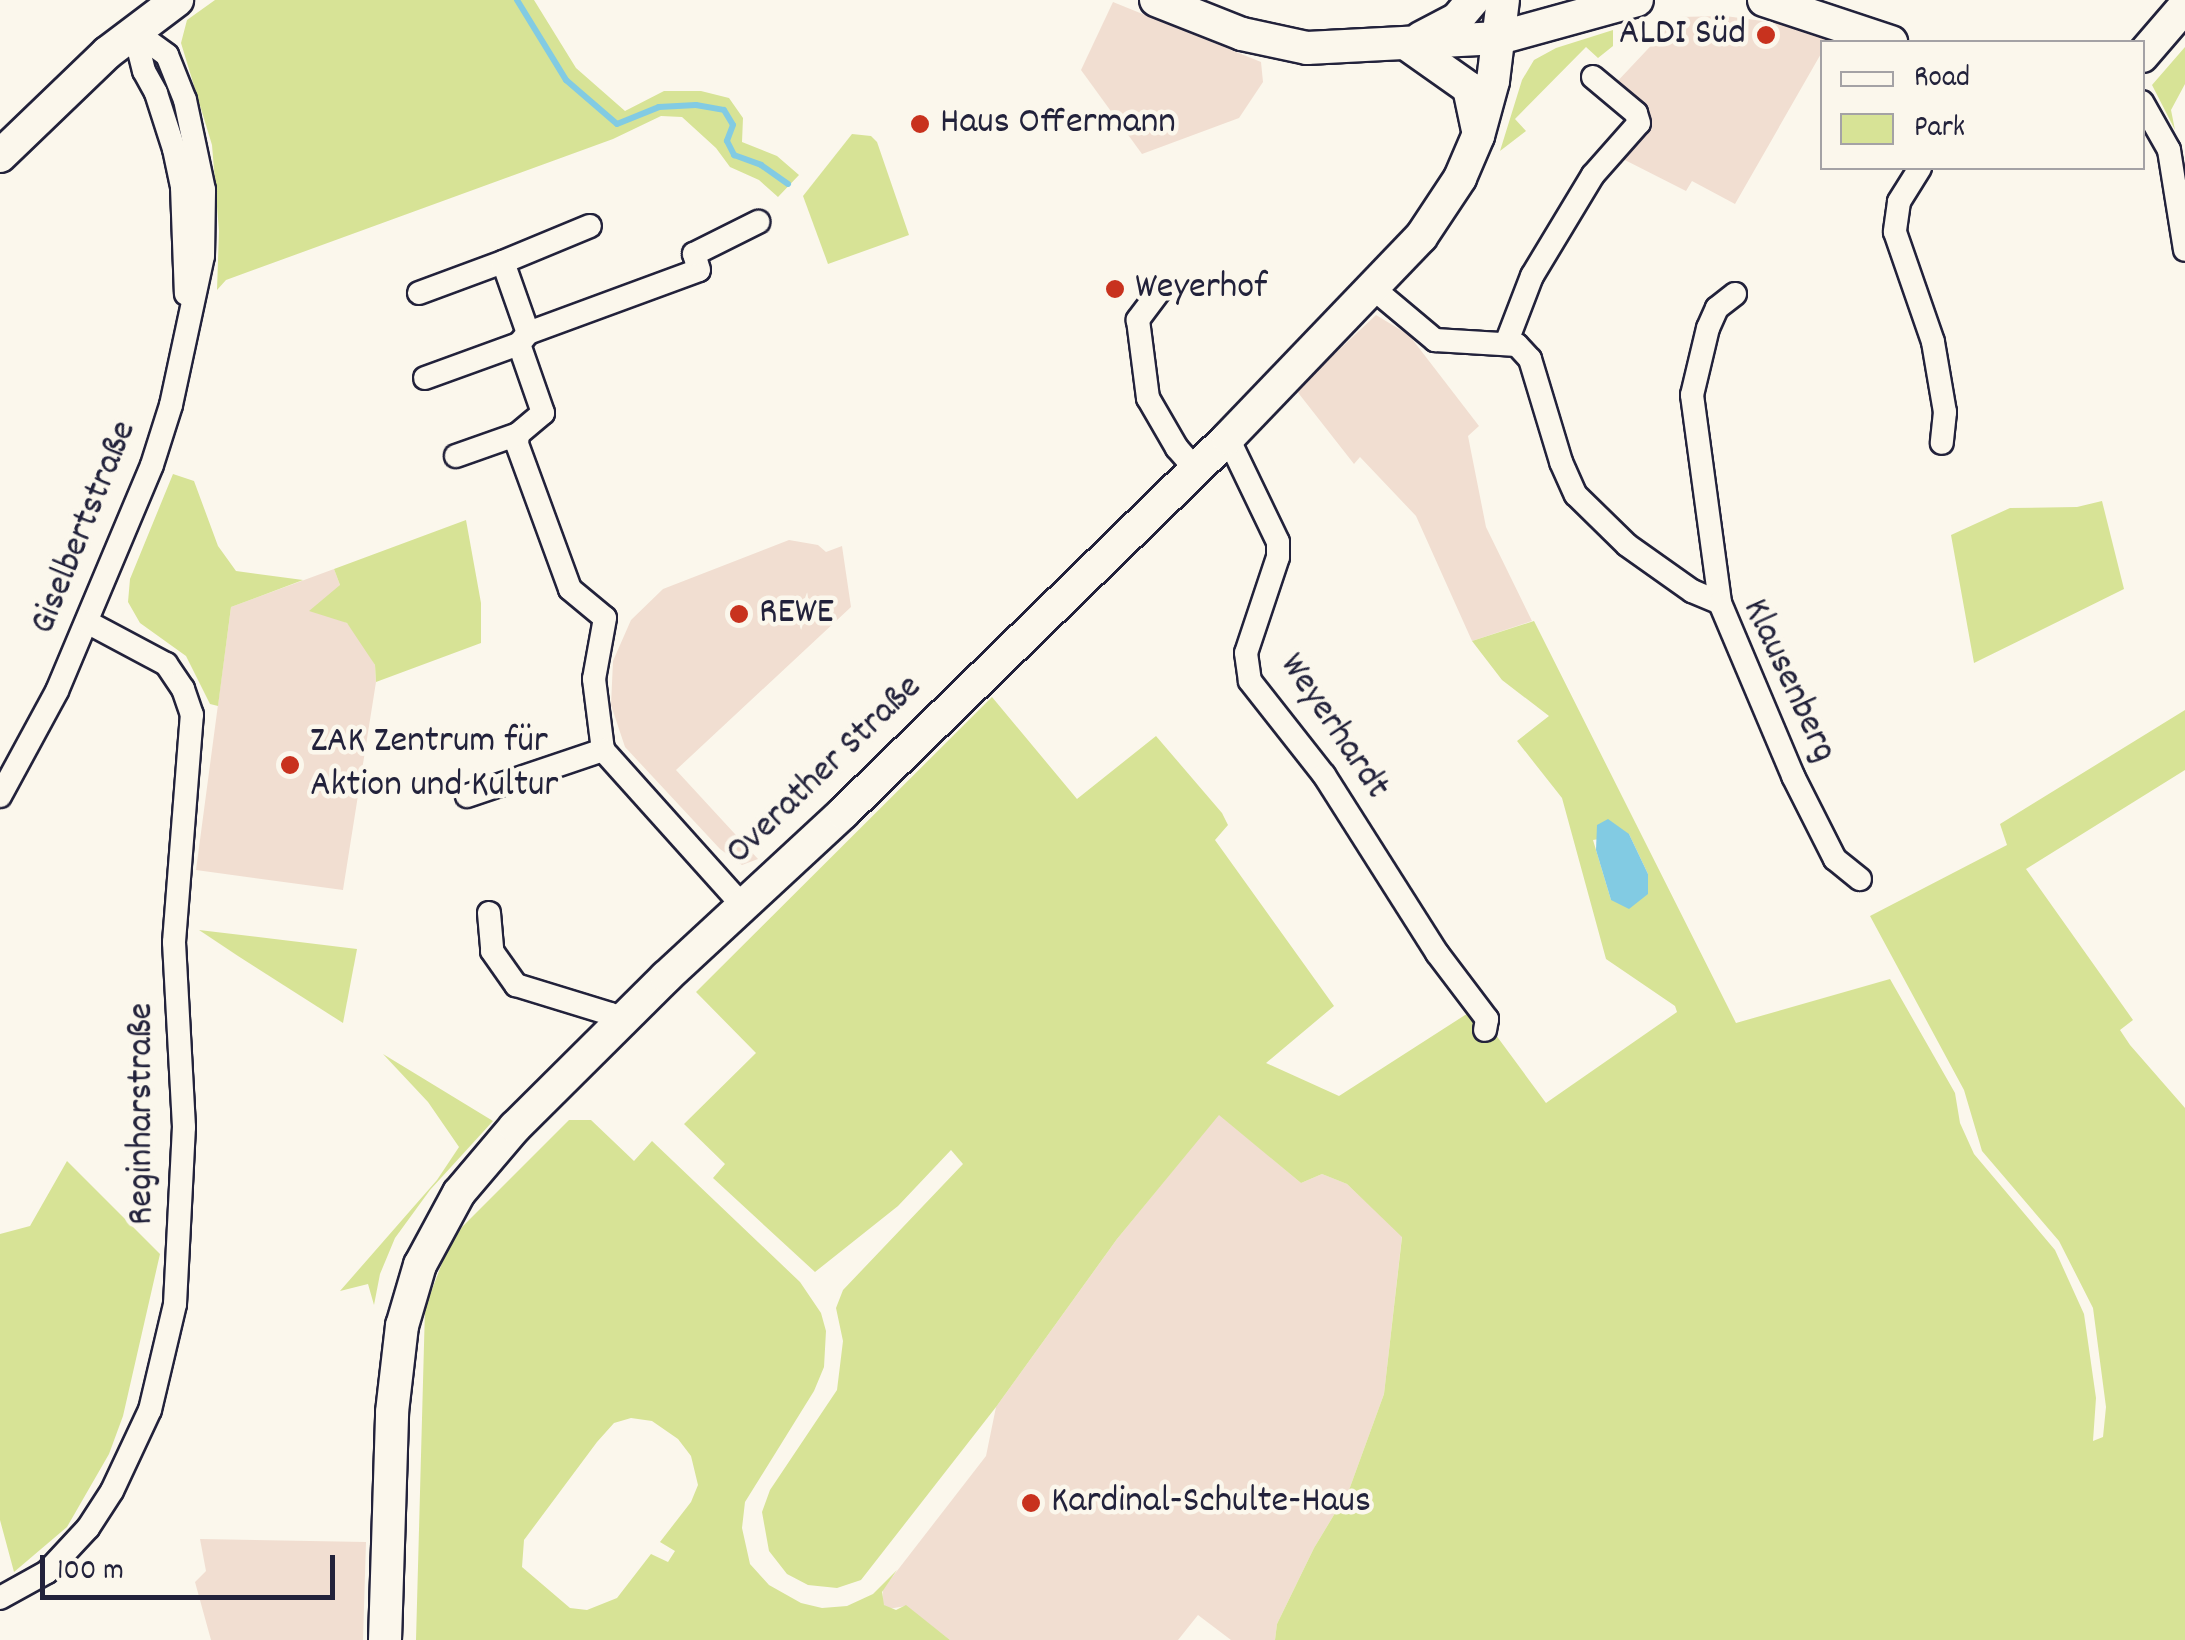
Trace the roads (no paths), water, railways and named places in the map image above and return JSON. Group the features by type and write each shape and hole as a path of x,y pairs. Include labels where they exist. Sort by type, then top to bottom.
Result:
{"main road":[{"path":"0,156 134,31 178,0"},
{"path":"1156,0 1242,34 1306,48 1499,38 1583,6 1637,0"},
{"path":"1408,45 1457,20 1473,0"},
{"name":"Overather Straße","path":"385,1640 396,1369 420,1265 443,1218 479,1167 620,1024 1196,470 1374,288 1441,209 1478,136 1503,0"},
{"path":"1764,0 1885,40"},
{"path":"2145,53 2185,6"},
{"path":"1408,45 1469,88 1478,136"}],"street":[{"name":"Giselbertstraße","path":"0,796 52,699 152,465 188,333 182,186 164,114 144,72 134,31"},
{"path":"1374,288 1434,340 1507,341 1532,276 1592,176 1639,123 1636,114 1593,76"},
{"path":"2145,106 2177,144 2185,250"},
{"path":"1919,170 1899,202 1895,232 1933,342 1945,412 1942,444"},
{"path":"426,378 699,270 694,254 758,222"},
{"path":"419,294 590,226"},
{"path":"456,456 518,434 543,413 503,262"},
{"path":"1160,289 1138,320 1148,398 1177,448 1196,470"},
{"path":"1720,603 1692,395 1708,328 1717,308 1734,294"},
{"name":"Klausenberg","path":"1507,341 1530,358 1561,462 1586,506 1654,566 1720,603 1793,776 1835,858 1860,879"},
{"path":"518,434 516,444 570,589 605,618 594,679 602,750 742,905"},
{"name":"Weyerhardt","path":"1228,438 1278,542 1278,556 1246,653 1250,681 1324,774 1438,953 1487,1019 1484,1030"},
{"name":"Reginharstraße","path":"0,1598 47,1572 70,1550 112,1491 150,1410 175,1304 184,1127 174,942 192,716 183,688 166,664 87,622"},
{"path":"467,796 602,750"},
{"path":"489,913 492,951 516,984 610,1014 620,1024"}],"water":[{"path":"1608,819 1629,834 1648,874 1648,894 1629,909 1611,900 1596,850 1597,825"}],"waterway":[{"path":"517,0 566,80 617,124 659,107 696,105 724,110 733,125 727,141 734,155 761,165 788,184"}],"place":[{"name":"ALDI Süd","path":"1766,35"},
{"name":"Haus Offermann","path":"920,124"},
{"name":"Weyerhof","path":"1115,289"},
{"name":"REWE","path":"739,614"},
{"name":"ZAK Zentrum für Aktion und Kultur","path":"290,765"},
{"name":"Kardinal-Schulte-Haus","path":"1031,1503"}]}
